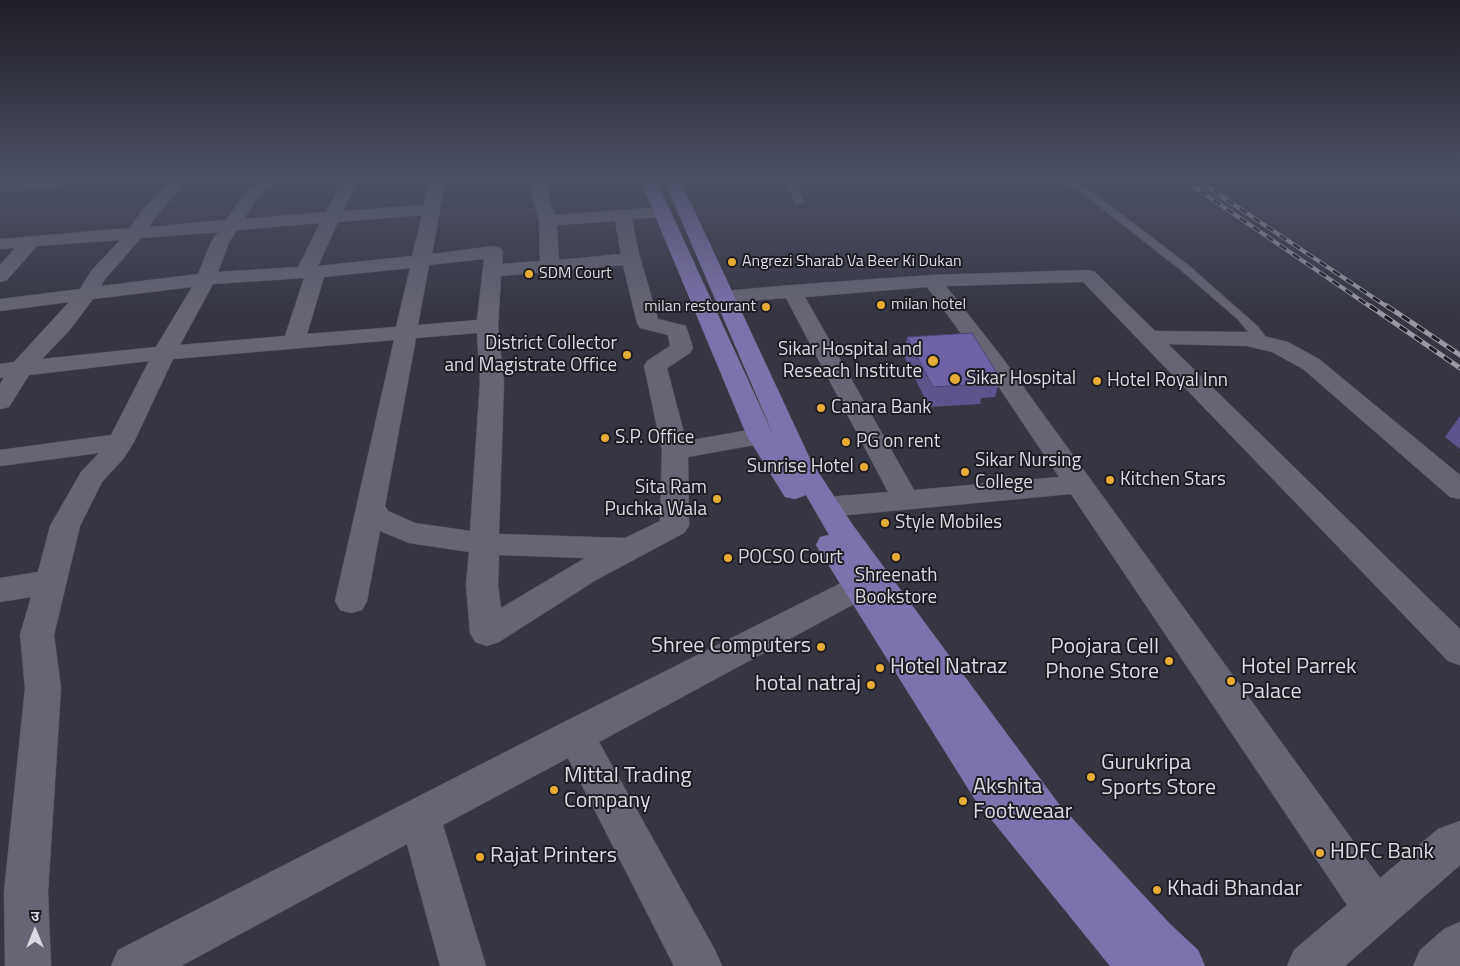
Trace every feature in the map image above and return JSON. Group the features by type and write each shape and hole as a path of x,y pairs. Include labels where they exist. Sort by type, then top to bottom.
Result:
{"main road":[{"path":"669,227 760,436 988,785 1140,966"},
{"path":"692,227 798,461 827,507 1044,817 1154,940 1182,966"}],"street":[{"path":"0,402 11,369 61,326 87,293 98,275 140,227"},
{"path":"0,244 217,227"},
{"path":"28,966 26,892 43,688 37,635 65,526 91,478 115,452 121,442 165,353 206,278 220,242 229,227"},
{"path":"294,342 307,296 310,272 327,227"},
{"path":"351,602 428,227"},
{"path":"548,227 550,266"},
{"path":"0,305 206,278 310,272 494,252 487,326 492,382 482,585 487,633 585,572 674,526 676,451 655,366 682,348 678,331 648,323 625,227"},
{"path":"0,276 32,241"},
{"path":"492,271 632,259"},
{"path":"724,297 932,281 1088,276 1460,651"},
{"path":"932,281 993,361 1376,909"},
{"path":"792,292 906,500"},
{"path":"11,369 165,353 487,326"},
{"path":"1149,337 1247,339 1280,347 1311,364 1460,490"},
{"path":"676,451 760,436"},
{"path":"0,458 121,442"},
{"path":"827,507 1079,484"},
{"path":"371,508 378,518 409,533 484,544 630,549"},
{"path":"0,590 52,582"},
{"path":"134,966 858,588"},
{"path":"575,735 699,966"},
{"path":"420,816 463,966"},
{"path":"1310,966 1453,844 1460,841"},
{"path":"1436,966 1460,945"}],"lane":[{"path":"1132,227 1185,268 1242,317 1264,343"}],"building":[{"path":"972,333 1000,378 982,379 985,384 933,387 907,337"}],"railway":[{"path":"1253,227 1372,308"},
{"path":"1268,227 1389,308"},
{"path":"1370,306 1460,368"},
{"path":"1387,306 1460,355"}],"place":[{"name":"Angrezi Sharab Va Beer Ki Dukan","path":"732,262"},
{"name":"SDM Court","path":"529,274"},
{"name":"milan hotel","path":"881,305"},
{"name":"milan restourant","path":"766,307"},
{"name":"District Collector and Magistrate Office","path":"627,355"},
{"name":"Sikar Hospital and Reseach Institute","path":"933,361"},
{"name":"Sikar Hospital","path":"955,379"},
{"name":"Hotel Royal Inn","path":"1097,381"},
{"name":"Canara Bank","path":"821,408"},
{"name":"S.P. Office","path":"605,438"},
{"name":"PG on rent","path":"846,442"},
{"name":"Sunrise Hotel","path":"864,467"},
{"name":"Sikar Nursing College","path":"965,472"},
{"name":"Kitchen Stars","path":"1110,480"},
{"name":"Sita Ram Puchka Wala","path":"717,499"},
{"name":"Style Mobiles","path":"885,523"},
{"name":"Shreenath Bookstore","path":"896,557"},
{"name":"POCSO Court","path":"728,558"},
{"name":"Shree Computers","path":"821,647"},
{"name":"Poojara Cell Phone Store","path":"1169,661"},
{"name":"Hotel Natraz","path":"880,668"},
{"name":"Hotel Parrek Palace","path":"1231,681"},
{"name":"hotal natraj","path":"871,685"},
{"name":"Gurukripa Sports Store","path":"1091,777"},
{"name":"Mittal Trading Company","path":"554,790"},
{"name":"Akshita Footweaar","path":"963,801"},
{"name":"HDFC Bank","path":"1320,853"},
{"name":"Rajat Printers","path":"480,857"},
{"name":"Khadi Bhandar","path":"1157,890"}]}
